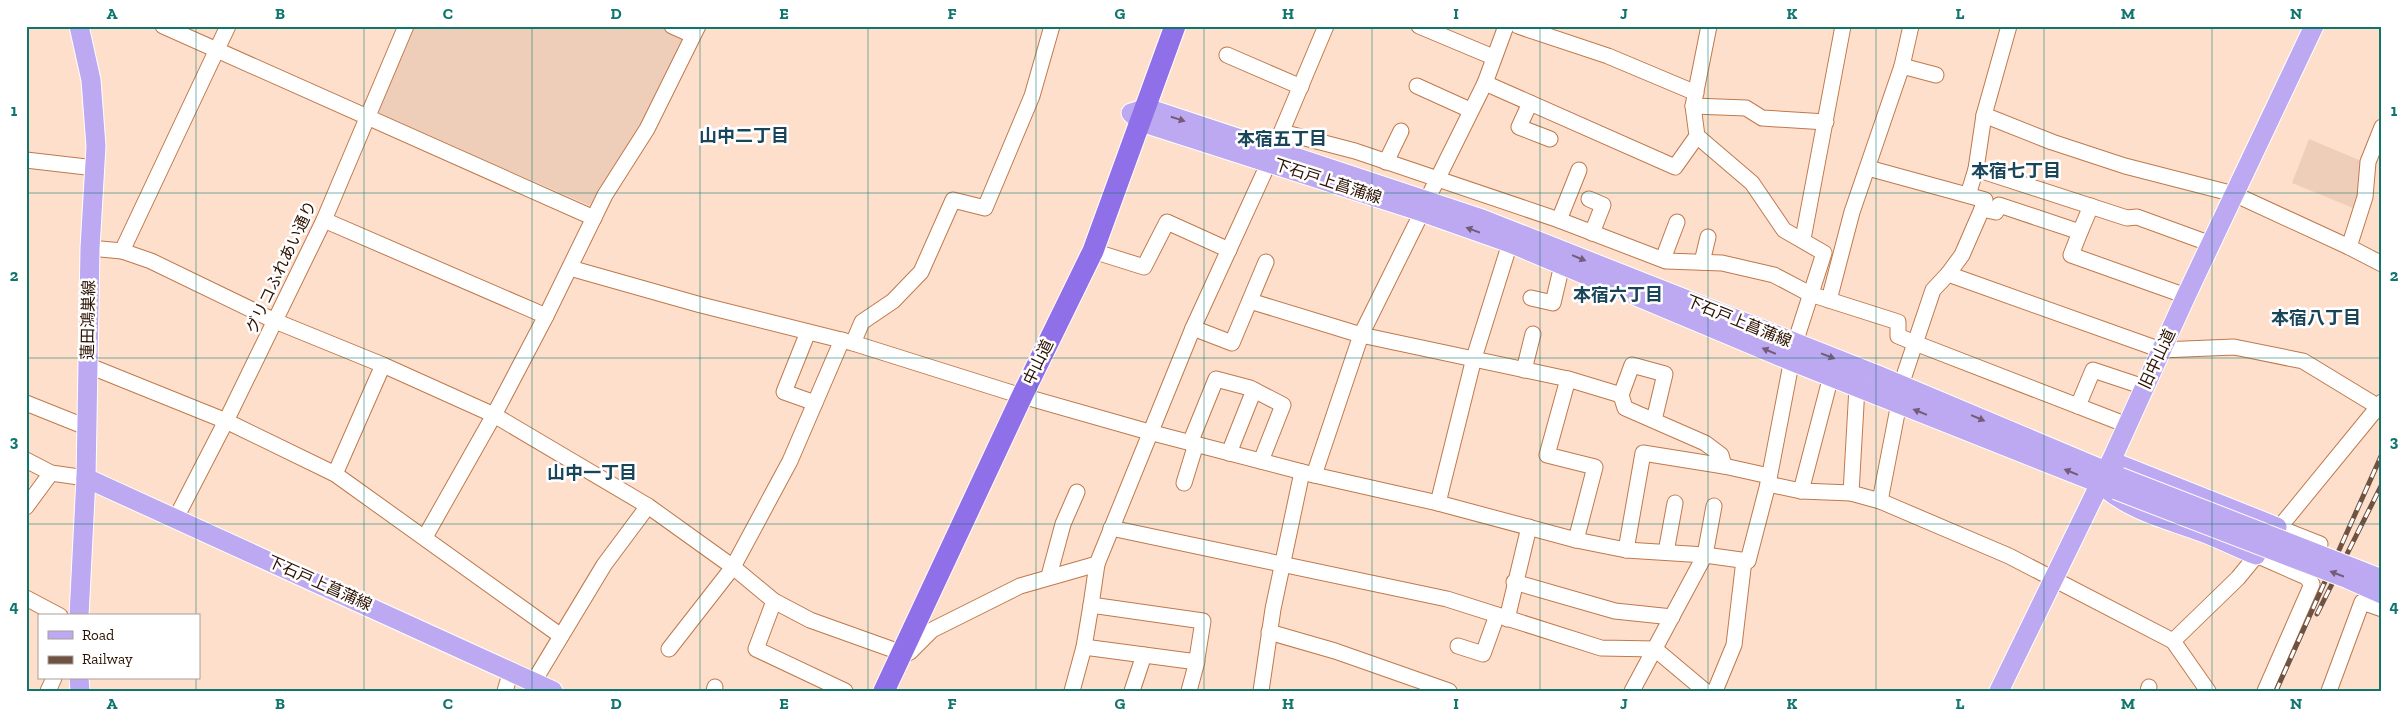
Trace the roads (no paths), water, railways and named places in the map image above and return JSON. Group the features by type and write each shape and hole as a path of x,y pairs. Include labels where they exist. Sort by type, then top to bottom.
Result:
{"highway":[{"name":"中山道","path":"1018,393 1093,251 1140,114 1162,26"},
{"name":"中山道","path":"871,691 895,654 1018,393 1140,114 1175,26"},
{"name":"中山道","path":"884,691 895,654"}],"main road":[{"name":"蓮田鴻巣線","path":"79,26 91,80 96,146 90,248 86,478 79,614"},
{"name":"旧中山道","path":"1999,691 2054,580 2110,477 2127,424 2314,26"},
{"name":"下石戸上菖蒲線","path":"1140,114 1424,206 1510,237 1793,352 2110,477"},
{"name":"下石戸上菖蒲線","path":"1510,237 1562,265 1793,352 1831,376 1857,386 1900,394"},
{"path":"2110,477 2277,527"},
{"path":"2110,477 2121,502 2156,518 2202,532 2256,555"},
{"path":"2110,477 2382,579"},
{"path":"2110,477 2382,594"},
{"name":"下石戸上菖蒲線","path":"86,478 553,691"}],"street":[{"path":"162,26 594,218"},
{"path":"122,251 228,26"},
{"name":"グリコふれあい通り","path":"176,518 226,421 324,220 366,116 406,26"},
{"path":"425,537 494,415 616,177 653,130 695,31 672,26"},
{"path":"670,649 733,567 790,461 815,402 847,341 862,322 893,301 921,272 953,200 984,208 1032,96 1052,26"},
{"path":"1072,691 1084,647 1096,564 1193,328 1282,132 1326,26"},
{"path":"1419,26 1493,58"},
{"path":"1261,691 1281,566 1308,474 1361,335 1470,110 1485,83 1506,26"},
{"path":"1518,26 1608,56 1695,99 1746,108 1762,118 1826,122"},
{"path":"1485,83 1675,167 1697,136 1695,99 1709,26"},
{"path":"1803,240 1843,26"},
{"path":"1829,300 1852,212 1902,66 1911,26"},
{"path":"1968,195 1976,169 1984,115 2009,26"},
{"path":"1227,56 1301,87"},
{"path":"1902,66 1936,75"},
{"path":"1417,86 1470,110"},
{"path":"1530,103 1519,127 1550,138"},
{"path":"1984,115 2052,142 2125,166 2234,194 2382,264"},
{"path":"2349,247 2366,197 2368,162 2382,127"},
{"path":"1386,162 1401,131"},
{"path":"1282,132 1355,151 1436,180 1559,220 1662,259 1722,264 1774,275 1810,294 1898,322 1898,336 2127,424"},
{"path":"570,268 701,305 847,341 1149,432 1308,474 1438,503 1576,540 1626,550 1705,555 1748,561 1769,480 1793,352 1824,253 1784,230 1752,183 1697,136"},
{"path":"26,160 95,168"},
{"path":"1868,168 1985,200 1962,255 1933,290 1900,394 1880,501"},
{"path":"1976,169 2127,218 2137,217 2211,244"},
{"path":"1559,220 1579,170"},
{"path":"1589,199 1603,205 1592,233"},
{"path":"1982,209 1996,212 2000,205 2080,232"},
{"path":"2091,206 2071,255 2186,296"},
{"path":"1438,503 1474,358 1518,207"},
{"path":"324,220 546,316"},
{"path":"1093,251 1144,267 1167,222 1229,250"},
{"path":"1662,259 1677,222"},
{"path":"1702,262 1708,237"},
{"path":"90,248 122,251 151,262 275,321 383,365 494,415 648,506 733,567 774,601 810,620 895,654 910,652 932,630 1020,586 1049,576 1096,564"},
{"path":"1193,328 1232,343 1266,262"},
{"path":"1532,298 1553,303 1562,265"},
{"path":"1948,274 2161,350 2234,347 2303,361 2379,404 2225,593 2173,641"},
{"path":"1250,301 1361,335 1568,379 1622,395"},
{"path":"808,332 784,392 815,402"},
{"path":"1524,370 1533,334"},
{"path":"87,365 226,421 335,474 561,636"},
{"path":"335,474 383,365"},
{"path":"1654,420 1665,374 1632,365 1622,395 1625,408 1689,435 1715,450 1721,456 1724,466"},
{"path":"2078,406 2094,370 2144,387"},
{"path":"1801,491 1831,376"},
{"path":"1184,483 1193,444 1216,378 1254,390 1283,405 1261,461"},
{"path":"1568,379 1547,455 1595,467 1576,540"},
{"path":"1851,493 1857,386"},
{"path":"1229,453 1254,390"},
{"path":"26,403 86,427"},
{"path":"1626,550 1643,453 1724,466 1801,491 1851,493 1880,501 2009,556 2173,641 2208,691"},
{"path":"26,460 51,473 86,478"},
{"path":"26,508 51,473"},
{"path":"1049,576 1063,524 1078,492"},
{"path":"1666,552 1675,503"},
{"path":"534,681 604,565 648,506"},
{"path":"1632,691 1705,555 1714,506"},
{"path":"1458,646 1483,654 1502,617 1529,527"},
{"path":"2277,527 2320,544 2306,577"},
{"path":"1111,528 1281,566 1447,599 1601,648 1655,648 1705,691"},
{"path":"2256,555 2306,577 2312,584 2265,691"},
{"path":"1715,691 1734,645 1744,560"},
{"path":"2382,566 2380,570 2382,571"},
{"path":"1514,582 1615,611 1672,617"},
{"path":"26,598 56,614"},
{"path":"774,601 756,649 845,691"},
{"path":"2329,691 2362,602 2382,609"},
{"path":"1091,605 1203,621 1189,691"},
{"path":"1269,632 1335,651 1449,691"},
{"path":"1084,647 1196,662"},
{"path":"1132,691 1144,655"},
{"path":"505,691 511,672"}],"railway":[{"path":"2276,691 2382,454"},
{"path":"2317,614 2382,484"}],"district":[{"name":"山中二丁目","path":"744,136"},
{"name":"本宿五丁目","path":"1282,139"},
{"name":"本宿七丁目","path":"2016,171"},
{"name":"本宿六丁目","path":"1618,295"},
{"name":"本宿八丁目","path":"2316,318"},
{"name":"山中一丁目","path":"592,473"}]}
